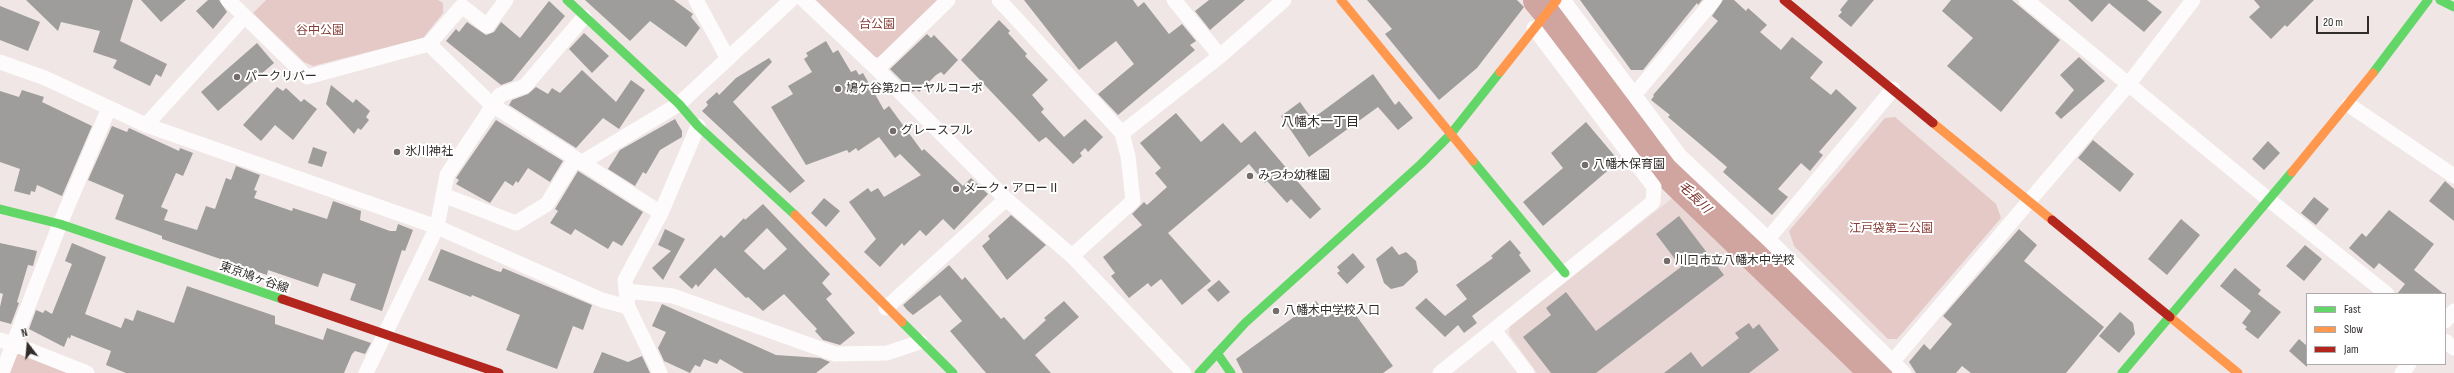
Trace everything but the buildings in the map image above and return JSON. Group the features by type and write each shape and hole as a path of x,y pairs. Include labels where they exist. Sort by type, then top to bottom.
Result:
{"street":[{"path":"228,0 307,77 428,44 458,3 487,26 506,0"},
{"path":"567,0 680,104 698,126 788,208 952,373"},
{"path":"696,0 728,59"},
{"path":"443,195 516,223 547,204 578,161 680,104 791,0"},
{"path":"804,0 877,68 1006,198 1072,256 1184,373"},
{"path":"877,68 948,0"},
{"path":"999,0 1122,133 1128,156 1133,201 1072,256"},
{"path":"1174,0 1220,56"},
{"path":"1122,133 1220,56 1284,0"},
{"path":"1199,373 1216,353 1256,313 1421,164 1450,134 1557,0"},
{"path":"1563,0 1680,156 1768,239 1904,373"},
{"path":"1635,94 1714,0"},
{"path":"1784,0 2238,373"},
{"path":"2026,0 2385,293"},
{"path":"1892,361 2128,84 2193,0"},
{"path":"2122,373 2168,316 2349,105 2428,0"},
{"path":"2440,0 2454,7"},
{"path":"1346,2 1450,134 1565,273"},
{"path":"146,125 244,17"},
{"path":"366,373 437,227 447,175 500,95 525,86 584,17"},
{"path":"1440,373 1653,202 1654,187 1534,28"},
{"path":"428,44 492,105 661,213"},
{"path":"0,62 45,78 146,125 437,227 602,300 628,307"},
{"path":"1768,239 1893,89"},
{"path":"2349,105 2454,176"},
{"path":"2,373 7,342 60,224 109,108"},
{"path":"660,373 628,307 625,280 661,213 698,126"},
{"path":"886,308 1006,198"},
{"name":"東京鳩ヶ谷線","path":"0,209 60,224 499,373"},
{"path":"626,291 673,296 835,354 887,353 920,342"},
{"path":"2446,320 2454,311"},
{"path":"1494,330 1527,373"},
{"path":"7,342 87,373"},
{"path":"2446,342 2454,348"},
{"path":"1216,353 1231,373"},
{"path":"2402,373 2408,365"}],"shaded area":[{"name":"川口市立八幡木中学校","path":"1675,196 1854,373 1537,373 1509,334 1510,326"}],"green space":[{"name":"谷中公園","path":"266,0 438,0 443,3 443,13 423,38 313,66 304,62 253,13"},
{"name":"台公園","path":"816,0 939,0 880,57 875,57"},
{"name":"江戸袋第二公園","path":"1895,117 1996,204 2001,218 1897,339 1888,339 1794,246 1789,231 1885,118"},
{"path":"22,353 70,373 9,373 15,355"}],"waterway":[{"name":"毛長川","path":"1539,0 1565,31 1649,154 1876,373"}],"traffic: fast":[{"path":"567,0 679,104 698,126 795,215"},
{"path":"2373,73 2428,0"},
{"path":"2440,0 2454,7"},
{"path":"1199,373 1245,323 1421,164 1450,135 1500,72"},
{"path":"1473,161 1565,273"},
{"path":"2122,373 2292,172"},
{"path":"0,209 60,224 282,299"},
{"path":"902,322 953,373"},
{"path":"1217,353 1231,373"}],"traffic: slow":[{"path":"1341,0 1473,161"},
{"path":"1500,72 1557,0"},
{"path":"2292,172 2373,73"},
{"path":"1933,123 2052,220"},
{"path":"795,215 902,322"},
{"path":"2170,317 2238,373"}],"traffic: jam":[{"path":"1784,0 1933,123"},
{"path":"2052,220 2170,317"},
{"path":"282,299 499,373"}],"place":[{"name":"パークリバー","path":"237,77"},
{"name":"鳩ケ谷第2ローヤルコーポ","path":"838,89"},
{"name":"グレースフル","path":"893,131"},
{"name":"氷川神社","path":"397,152"},
{"name":"八幡木保育園","path":"1585,165"},
{"name":"みつわ幼稚園","path":"1250,176"},
{"name":"メーク・アローⅡ","path":"956,189"},
{"name":"川口市立八幡木中学校","path":"1667,261"},
{"name":"八幡木中学校入口","path":"1276,311"}],"district":[{"name":"八幡木一丁目","path":"1320,123"}]}
